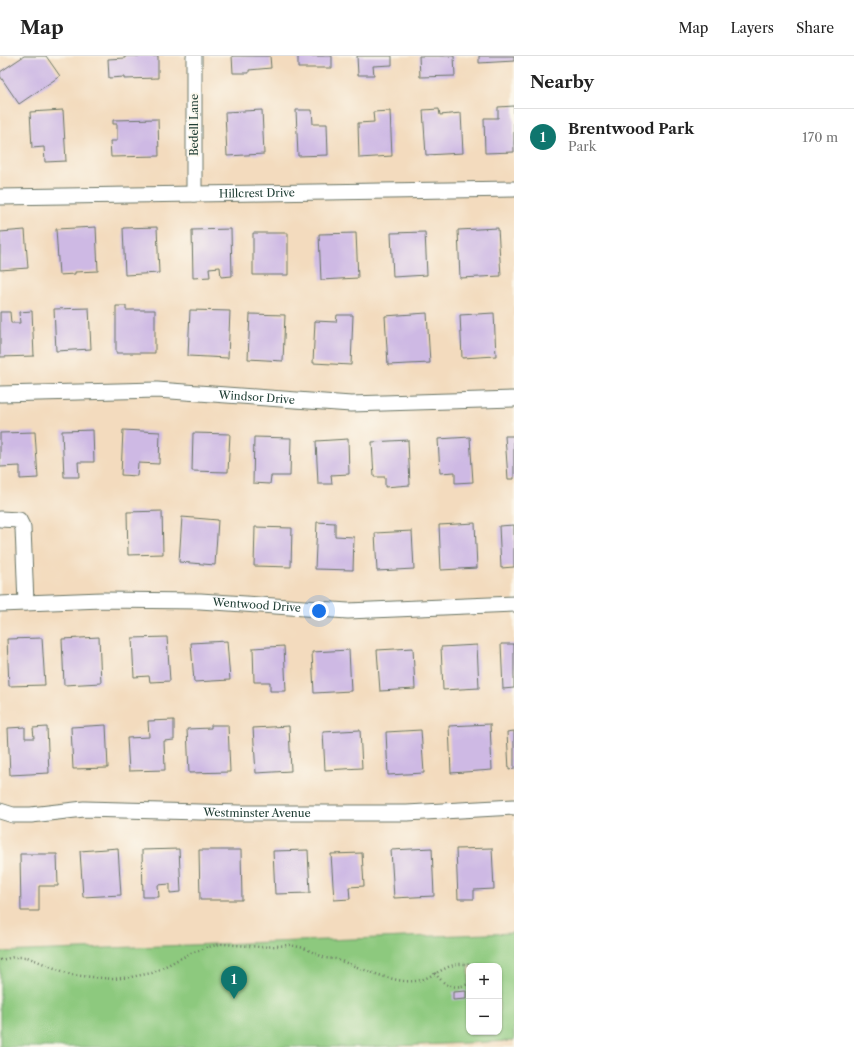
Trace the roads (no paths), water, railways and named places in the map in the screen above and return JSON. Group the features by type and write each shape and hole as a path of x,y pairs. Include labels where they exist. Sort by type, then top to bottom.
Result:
{"street":[{"name":"Bedell Lane","path":"194,56 194,194"},
{"name":"Hillcrest Drive","path":"0,197 514,189"},
{"name":"Windsor Drive","path":"0,394 157,390 351,404 514,399"},
{"path":"0,519 19,520 23,528 26,603"},
{"name":"Wentwood Drive","path":"0,604 102,600 200,601 348,611 514,604"},
{"name":"Westminster Avenue","path":"0,811 13,815 31,815 84,809 246,813 407,813 514,807"}],"place":[{"name":"Brentwood Park","path":"234,999"}]}
